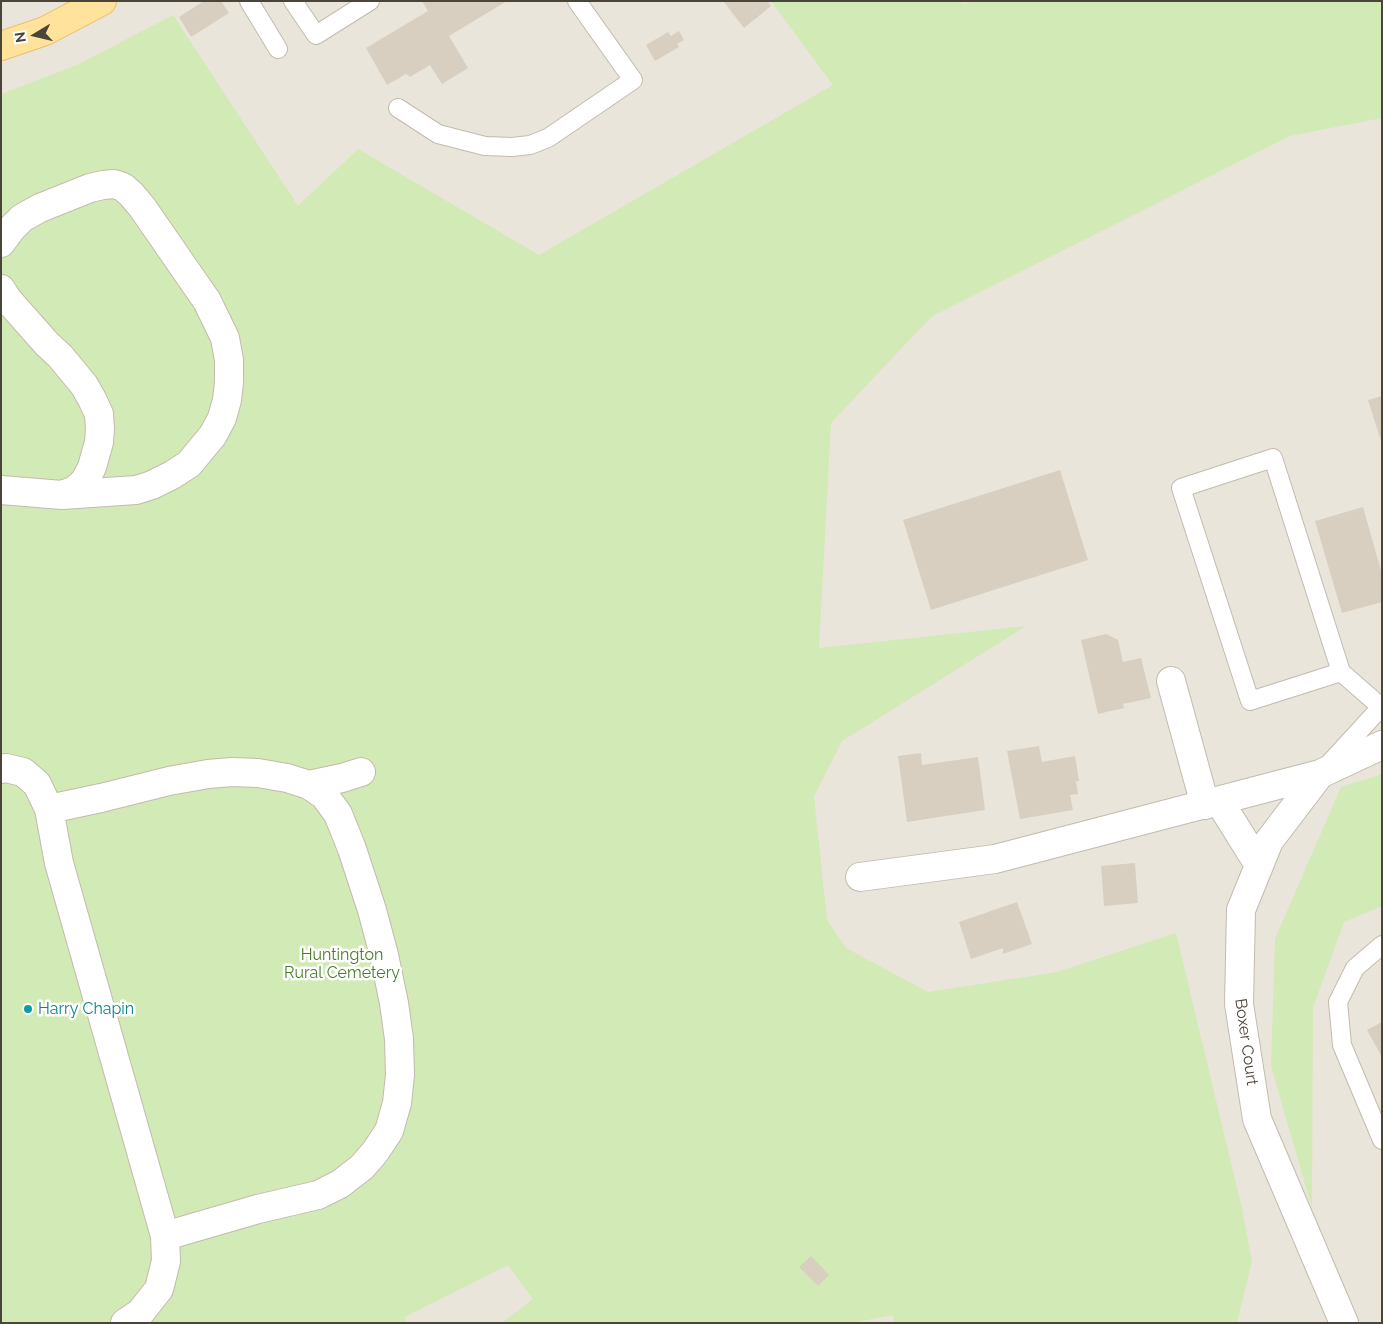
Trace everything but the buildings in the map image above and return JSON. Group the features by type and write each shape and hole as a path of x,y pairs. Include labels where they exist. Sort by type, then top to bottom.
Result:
{"main road":[{"path":"1,46 44,31 102,1"}],"street":[{"path":"1,243 22,218 40,208 90,188 114,184 123,187 142,207 207,301 225,338 229,360 227,400 222,418 213,435 189,464 172,475 152,485 136,490 62,495 1,490"},
{"path":"1,289 8,300 84,385 98,414 99,442 92,467 85,480 76,490 62,495"},
{"path":"1171,681 1212,803 1259,865"},
{"name":"Boxer Court","path":"1344,1323 1257,1120 1239,1004 1241,910 1269,841 1320,774 1382,745"},
{"path":"1,768 24,772 37,784 49,808 60,863 165,1236 166,1261 158,1289 140,1313 125,1323"},
{"path":"49,808 208,774 232,772 258,773 287,778 309,785 324,795 338,814 352,849 372,910 384,955 399,1039 400,1075 397,1104 389,1130 362,1168 340,1184 318,1195 258,1209 165,1236"},
{"path":"309,785 361,772"},
{"path":"860,877 995,859 1320,774"}],"lane":[{"path":"249,1 278,49"},
{"path":"293,1 316,35 370,1"},
{"path":"398,108 438,134 485,146 512,148 530,145 548,138 633,80 577,1"},
{"path":"1320,774 1381,706 1341,672 1273,458 1182,488 1250,700 1341,672"},
{"path":"1382,945 1355,968 1338,1002 1342,1045 1382,1140"}],"shaded area":[{"path":"1,1 1382,1 1382,1323 1,1323"}],"green space":[{"name":"Huntington Rural Cemetery","path":"771,1 959,1 965,4 971,1 1382,1 1382,118 1290,136 931,317 831,423 819,648 1026,626 842,741 814,796 827,920 846,948 928,992 1057,972 1176,933 1242,1209 1252,1261 1237,1323 894,1323 893,1315 852,1323 502,1323 533,1299 508,1265 405,1317 406,1323 1,1323 1,94 77,65 173,15 298,206 358,149 539,255 833,85"},
{"path":"1382,774 1382,906 1344,922 1313,1008 1312,1208 1271,1066 1275,939 1341,787"}],"place":[{"name":"Harry Chapin","path":"28,1009"}]}
